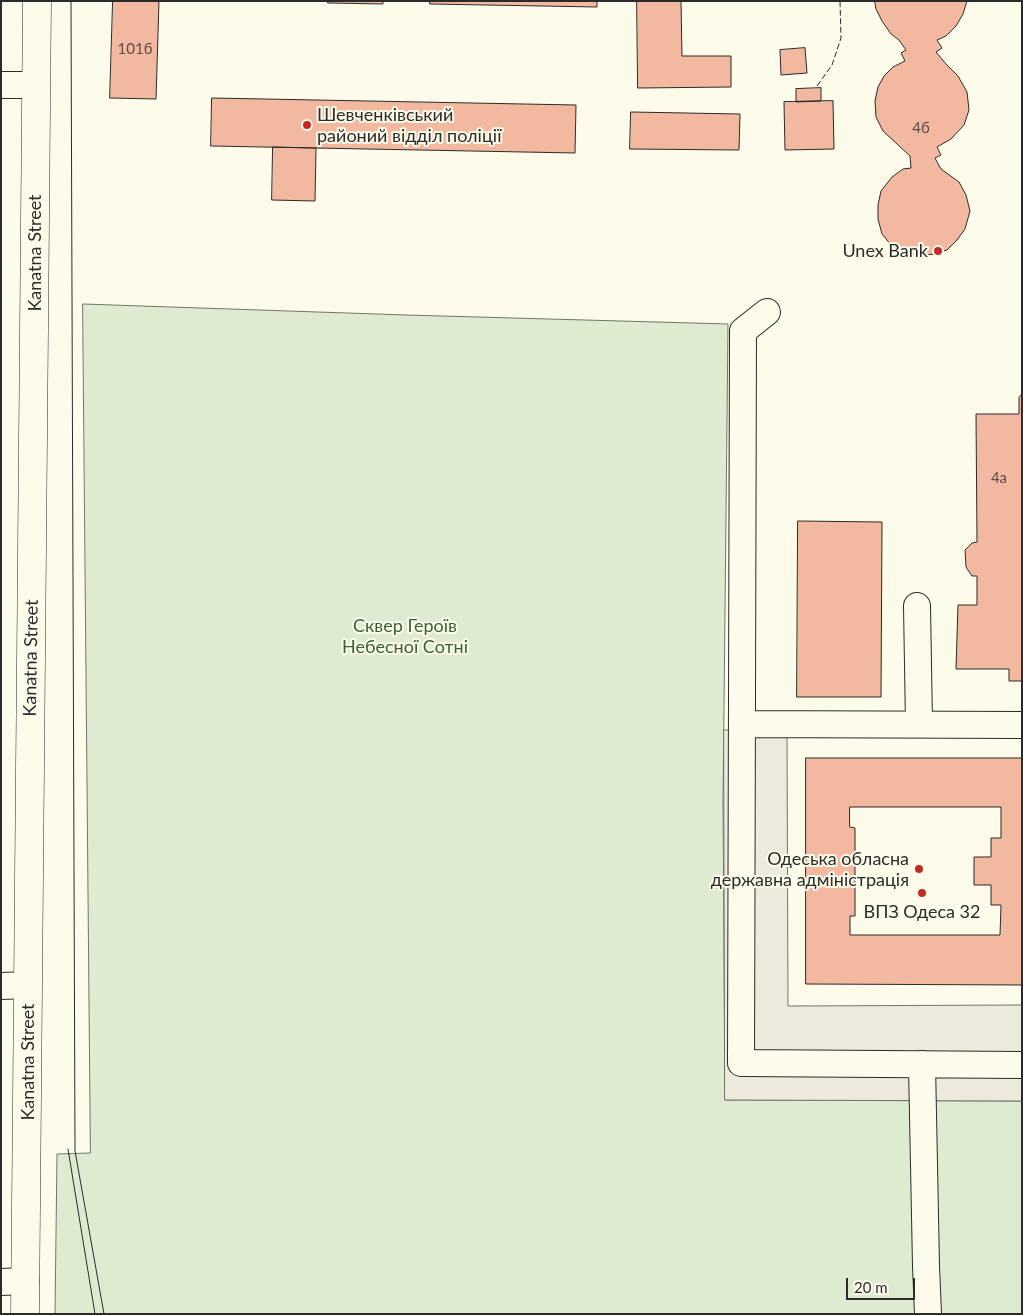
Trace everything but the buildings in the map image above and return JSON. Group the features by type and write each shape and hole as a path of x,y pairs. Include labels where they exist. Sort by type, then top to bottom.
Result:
{"main road":[{"name":"Kanatna Street","path":"25,1314 13,1281 28,985 37,1"}],"lane":[{"path":"1,85 36,85"},
{"path":"766,312 743,331 741,1063 1022,1065"},
{"path":"918,606 919,724"},
{"path":"742,724 1022,724"},
{"path":"1,986 28,985"},
{"path":"922,1064 928,1314"}],"green space":[{"name":"Сквер Героїв Небесної Сотні","path":"83,304 728,324 723,801 725,1100 1022,1101 1022,1314 55,1314 57,1154 90,1153"}],"shaded area":[{"path":"724,730 787,731 788,1006 1022,1005 1022,1101 725,1100"}],"tram line":[{"path":"71,1 75,1151 104,1314"},
{"path":"68,1149 95,1314"}],"fence":[{"path":"817,86 832,65 841,38 840,1"}],"place":[{"name":"Шевченківський районий відділ поліції","path":"307,125"},
{"name":"Unex Bank","path":"938,251"},
{"name":"Одеська обласна державна адміністрація","path":"919,869"},
{"name":"ВПЗ Одеса 32","path":"922,893"}]}
